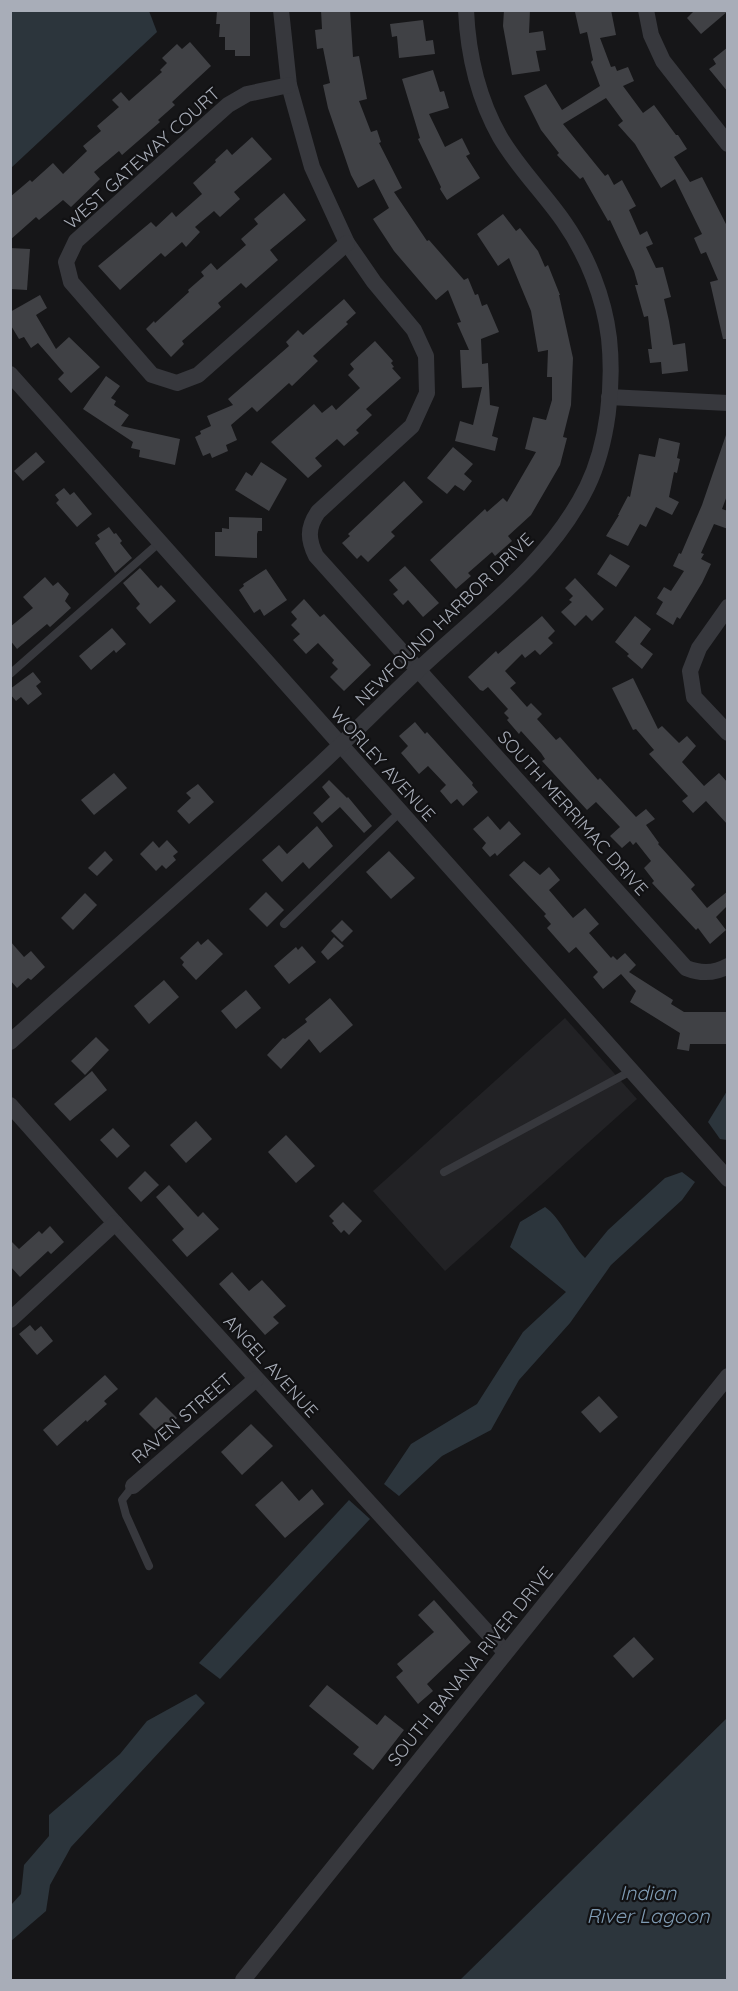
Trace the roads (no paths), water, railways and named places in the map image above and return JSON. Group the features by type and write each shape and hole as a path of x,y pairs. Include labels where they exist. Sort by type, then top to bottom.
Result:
{"street":[{"path":"281,10 289,85 312,167 347,243"},
{"name":"NEWFOUND HARBOR DRIVE","path":"10,1042 340,745 418,669 534,563 564,525 588,486 606,421 609,397 609,339 604,313 595,284 574,238 510,154 489,114 480,94 467,39 466,10"},
{"path":"646,10 651,35 663,61 727,142"},
{"name":"WEST GATEWAY COURT","path":"289,85 247,94 228,105 76,241 66,262 71,282 152,375 177,382 198,375 347,243"},
{"name":"SOUTH MERRIMAC DRIVE","path":"347,243 374,282 414,330 426,356 427,393 412,426 318,512 312,521 309,533 310,545 316,556 686,968 705,973 718,972 728,966"},
{"name":"WORLEY AVENUE","path":"10,374 728,1179"},
{"path":"609,397 728,403"},
{"path":"728,607 699,648 690,671 694,697 728,733"},
{"name":"ANGEL AVENUE","path":"10,1105 505,1652"},
{"path":"10,1320 115,1223"},
{"name":"SOUTH BANANA RIVER DRIVE","path":"243,1980 728,1376"},
{"name":"RAVEN STREET","path":"133,1486 256,1379"}],"lane":[{"path":"10,674 160,542"},
{"path":"284,924 400,812"},
{"path":"444,1172 631,1071"},
{"path":"133,1486 122,1500 126,1515 149,1566"}],"water":[{"path":"11,10 149,11 157,32 11,168"},
{"path":"727,1091 727,1140 720,1139 708,1122"},
{"path":"682,1172 695,1182 682,1200 611,1265 570,1323 519,1380 491,1430 442,1456 399,1496 384,1484 411,1444 477,1404 523,1332 566,1292 510,1247 520,1222 545,1207 556,1218 585,1258 608,1230 665,1178"},
{"path":"349,1500 370,1519 220,1679 199,1663"},
{"path":"196,1694 205,1703 71,1847 50,1885 46,1911 11,1941 11,1905 21,1894 24,1865 49,1836 49,1815 120,1754 147,1721"},
{"name":"Indian River Lagoon","path":"727,1718 727,1980 460,1980"}]}
